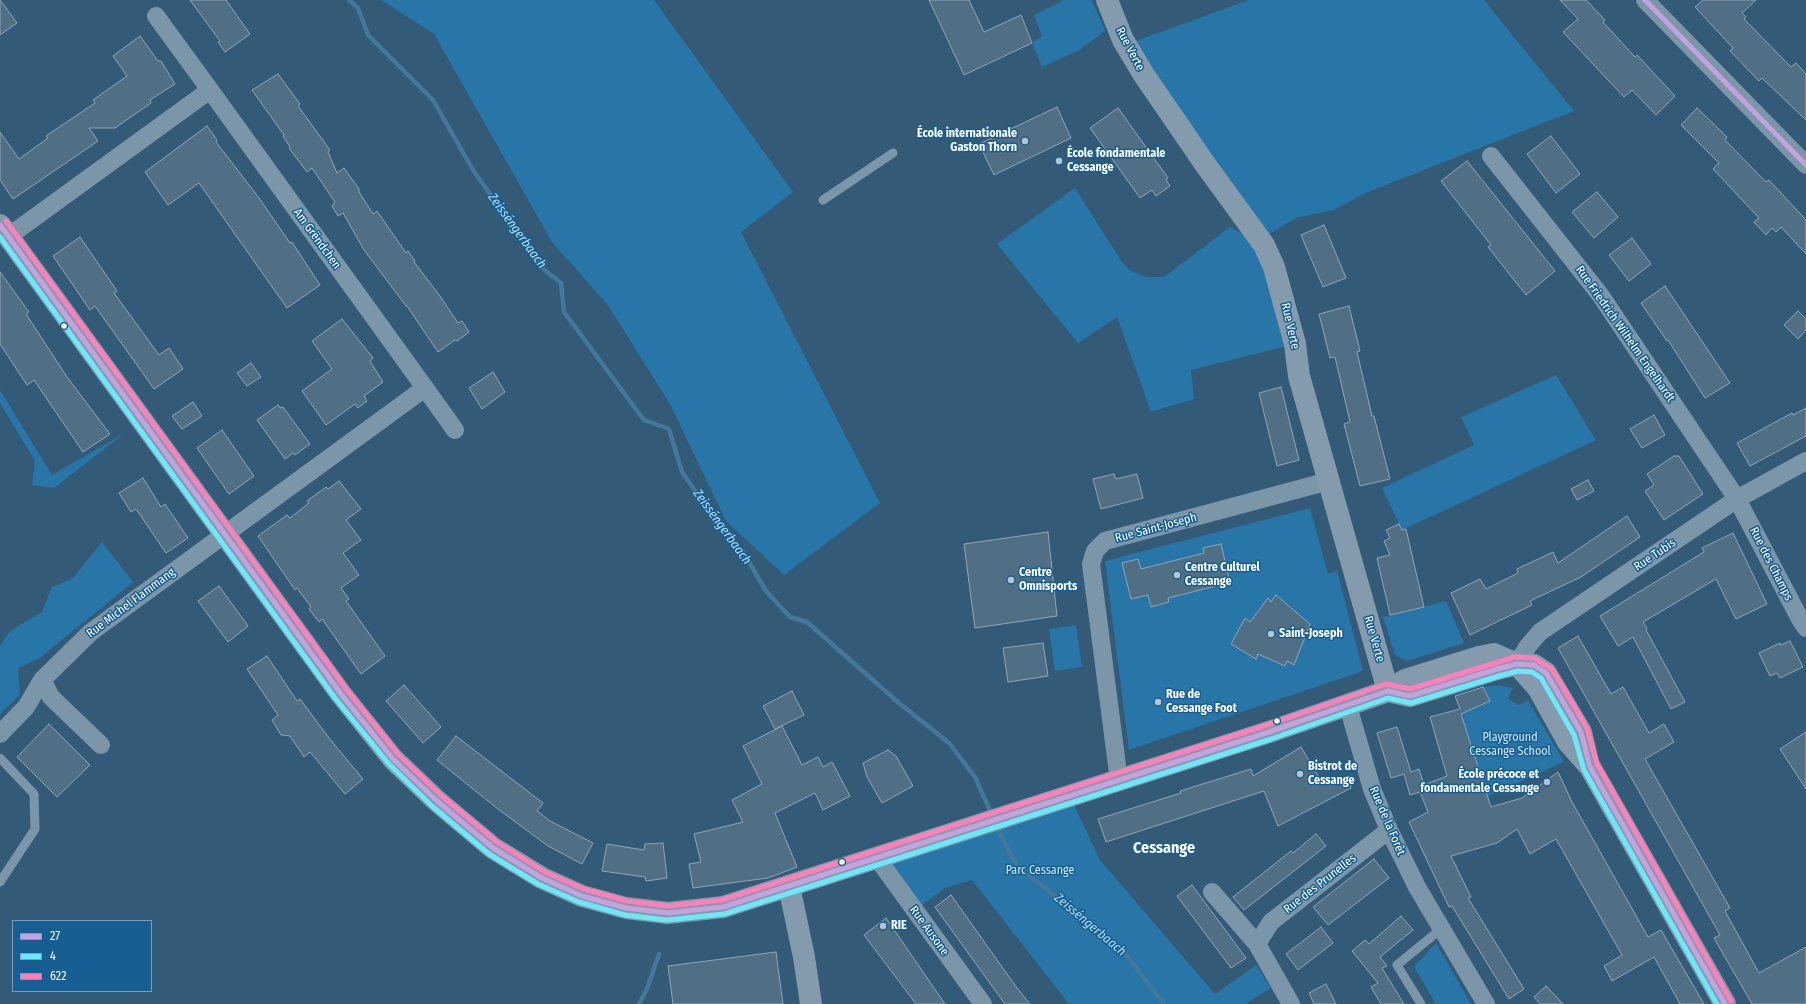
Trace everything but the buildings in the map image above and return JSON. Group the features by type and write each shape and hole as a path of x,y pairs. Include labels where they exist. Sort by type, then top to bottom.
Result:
{"main road":[{"name":"Rue Verte","path":"1107,0 1123,40 1144,75 1264,245 1274,267 1282,291 1295,344 1300,376 1388,691"},
{"path":"4,231 348,704 393,759 437,802 493,848 542,878 582,896 626,908 668,913 698,911 739,903 1119,781 1348,706 1388,691 1410,696 1517,664 1538,688 1568,742 1590,767 1725,1004"},
{"path":"789,886 802,943 811,1004"}],"street":[{"path":"1645,0 1806,165"},
{"name":"Am Grëndchen","path":"156,16 456,430"},
{"path":"4,231 210,90"},
{"name":"Rue Friedrich Wilhelm Engelhardt","path":"1491,156 1601,296 1738,499"},
{"path":"225,534 425,388"},
{"name":"Rue Tubis","path":"1517,664 1528,646 1540,632 1738,499 1806,461"},
{"name":"Rue Saint-Joseph","path":"1119,781 1091,564 1095,551 1105,541 1329,481"},
{"name":"Rue des Champs","path":"1738,499 1806,628"},
{"name":"Rue Michel Flammang","path":"0,734 26,707 42,680 91,632 225,534"},
{"path":"42,680 51,697 101,745"},
{"name":"Rue de la Forêt","path":"1348,706 1372,789 1389,830 1417,887 1486,1004"},
{"name":"Rue des Prunelles","path":"1256,944 1271,922 1389,830"},
{"name":"Rue Ausone","path":"877,858 982,1004"},
{"path":"1212,892 1256,944 1291,1004"}],"lane":[{"path":"823,200 894,152"},
{"path":"0,758 34,794 35,829 0,882"},
{"path":"1421,1004 1397,965 1441,929"}],"green space":[{"path":"381,0 654,0 793,192 741,232 880,503 784,575 726,521 670,404 607,304 552,242 434,34"},
{"path":"1064,0 1092,0 1105,31 1079,50 1042,67 1032,43 1042,36 1034,15"},
{"path":"1249,0 1484,0 1574,111 1368,192 1333,210 1296,218 1266,236 1133,42"},
{"path":"1075,188 1122,262 1129,270 1146,277 1164,277 1230,227 1264,245 1295,344 1191,370 1194,399 1151,412 1117,317 1078,343 997,244"},
{"path":"1556,375 1596,440 1402,530 1382,488 1474,445 1461,417"},
{"path":"0,390 52,475 125,433 54,488 32,485 35,461 0,403"},
{"path":"1310,508 1328,574 1337,571 1363,671 1129,750 1105,561"},
{"path":"102,542 133,582 41,657 18,668 20,695 0,714 0,646 10,631 42,612 52,587 72,579"},
{"path":"1446,601 1464,643 1407,661 1395,655 1383,617"},
{"path":"1076,625 1082,667 1055,671 1049,629"},
{"name":"Playground Cessange School","path":"1499,685 1513,688 1508,699 1519,705 1528,700 1564,762 1488,796 1460,709 1473,709 1489,701 1483,687"},
{"name":"Parc Cessange","path":"1064,798 1075,807 1100,860 1215,994 1256,965 1271,988 1245,1004 1069,1004 972,880 945,888 914,911 877,858"},
{"path":"1436,943 1471,1004 1436,1004 1414,967"}],"waterway":[{"name":"Zeisséngerbaach","path":"349,0 358,8 368,35 433,100 473,170 542,268 561,283 564,312 644,420 669,429 682,472 731,542 742,550 766,591 790,617 807,622 899,703 949,743 975,777 992,815"},
{"name":"Zeisséngerbaach","path":"997,825 1002,838 1017,865 1125,953 1164,1004"},
{"path":"639,1004 647,989 659,954"}],"transit line":[{"name":"27","path":"1645,0 1806,165"},
{"name":"622","path":"6,221 347,690 398,754 442,796 497,842 545,872 584,889 627,901 668,906 722,900 1267,725 1386,684 1410,689 1515,657 1534,658 1552,669 1587,728 1597,764 1731,1001"},
{"name":"27","path":"0,225 341,694 393,759 437,801 493,848 542,878 582,896 626,908 668,913 723,907 1269,732 1388,691 1410,696 1497,669 1517,664 1534,665 1546,673 1581,732 1590,767 1725,1004"},
{"name":"4","path":"0,237 335,698 388,763 432,806 489,854 538,884 579,902 625,915 667,920 724,914 1271,739 1388,698 1411,703 1518,671 1532,672 1541,678 1574,735 1584,770 1717,1004"}],"place":[{"name":"École internationale Gaston Thorn","path":"1025,141"},
{"name":"École fondamentale Cessange","path":"1059,161"},
{"name":"Centre Culturel Cessange","path":"1177,575"},
{"name":"Centre Omnisports","path":"1011,580"},
{"name":"Saint-Joseph","path":"1271,634"},
{"name":"Rue de Cessange Foot","path":"1158,702"},
{"name":"Bistrot de Cessange","path":"1300,774"},
{"name":"École précoce et fondamentale Cessange","path":"1547,782"},
{"name":"RIE","path":"883,926"}],"district":[{"name":"Cessange","path":"1164,849"}]}
